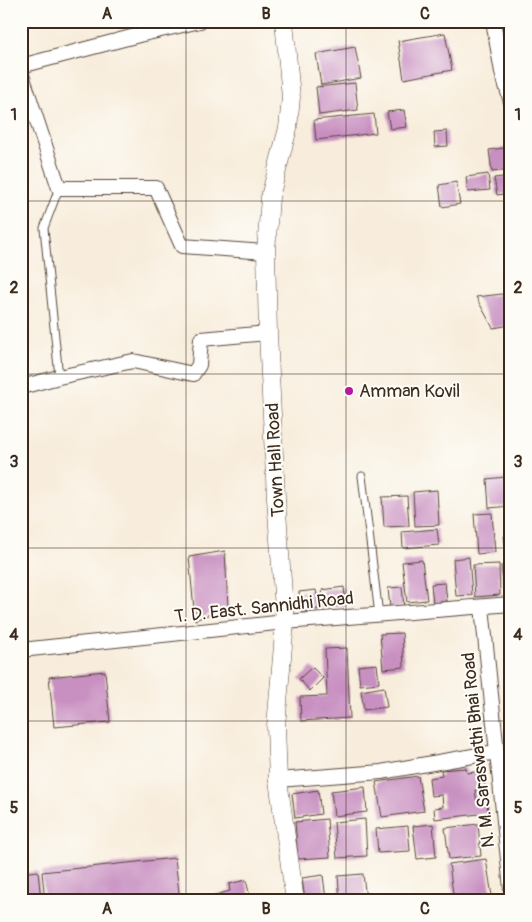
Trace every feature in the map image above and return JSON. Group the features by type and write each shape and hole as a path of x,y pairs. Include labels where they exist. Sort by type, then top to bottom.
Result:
{"street":[{"path":"21,66 200,21"},
{"name":"Town Hall Road","path":"284,21 291,97 288,128 270,196 266,252 276,498 285,622 276,726 278,780 295,901"},
{"path":"493,21 502,72 511,102"},
{"path":"21,72 59,188 156,188 182,246 266,252"},
{"path":"21,387 133,361 194,374 199,365 201,339 268,333"},
{"name":"T. D. East. Sannidhi Road","path":"21,650 285,622 511,604"},
{"name":"N. M. Saraswathi Bhai Road","path":"482,607 511,889"},
{"path":"278,780 381,772 496,752"}],"lane":[{"path":"59,188 44,228 59,377"},
{"path":"362,476 379,615"}],"building":[{"path":"445,33 452,70 404,79 398,41"},
{"path":"355,47 361,78 321,85 316,54"},
{"path":"355,83 358,110 319,115 316,87"},
{"path":"404,110 407,127 390,129 387,112"},
{"path":"374,114 376,133 316,140 314,120"},
{"path":"447,131 448,146 435,147 434,132"},
{"path":"511,147 511,170 492,172 489,150"},
{"path":"488,174 490,190 468,192 466,177"},
{"path":"511,176 511,193 497,195 494,178"},
{"path":"456,182 460,204 442,207 439,185"},
{"path":"27,201 29,221 21,222 21,202"},
{"path":"511,293 511,325 493,328 476,297"},
{"path":"505,477 506,482 511,482 511,506 489,508 487,479"},
{"path":"437,490 439,525 415,526 413,492"},
{"path":"407,496 409,526 384,527 382,497"},
{"path":"492,513 495,552 477,554 474,514"},
{"path":"437,529 439,545 403,548 402,532"},
{"path":"511,535 511,556 507,557 504,536"},
{"path":"225,551 228,607 195,620 189,557"},
{"path":"469,557 472,595 456,596 453,559"},
{"path":"422,560 427,600 407,602 402,562"},
{"path":"499,564 500,595 475,597 473,565"},
{"path":"511,564 511,594 505,595 501,566"},
{"path":"445,583 447,601 433,603 431,584"},
{"path":"344,587 346,605 324,608 322,590"},
{"path":"402,587 404,607 390,608 388,588"},
{"path":"316,590 319,609 301,612 299,592"},
{"path":"402,633 404,667 383,669 380,634"},
{"path":"347,648 350,718 301,721 300,697 327,696 325,649"},
{"path":"377,664 379,683 360,685 358,666"},
{"path":"312,667 323,678 310,691 299,679"},
{"path":"105,671 110,722 54,727 49,677"},
{"path":"384,687 387,707 364,710 361,691"},
{"path":"466,768 467,773 483,771 485,789 475,790 477,803 487,802 488,813 435,819 434,808 443,807 442,795 431,796 429,778 442,776 441,770"},
{"path":"418,776 424,811 382,817 376,782"},
{"path":"365,787 367,812 334,816 331,791"},
{"path":"318,790 321,814 295,818 292,794"},
{"path":"327,819 330,857 298,859 295,822"},
{"path":"365,819 367,856 337,858 334,822"},
{"path":"433,824 436,857 417,859 413,826"},
{"path":"478,824 481,856 449,859 445,828"},
{"path":"408,826 410,851 378,853 376,829"},
{"path":"175,858 180,901 45,901 42,872"},
{"path":"486,859 492,896 454,901 449,864"},
{"path":"38,871 41,901 21,901 21,873"},
{"path":"363,874 366,899 340,901 338,876"},
{"path":"323,875 326,900 305,901 302,878"},
{"path":"246,880 251,901 217,901 215,895 230,891 229,884"}],"place":[{"name":"Amman Kovil","path":"349,391"}]}
